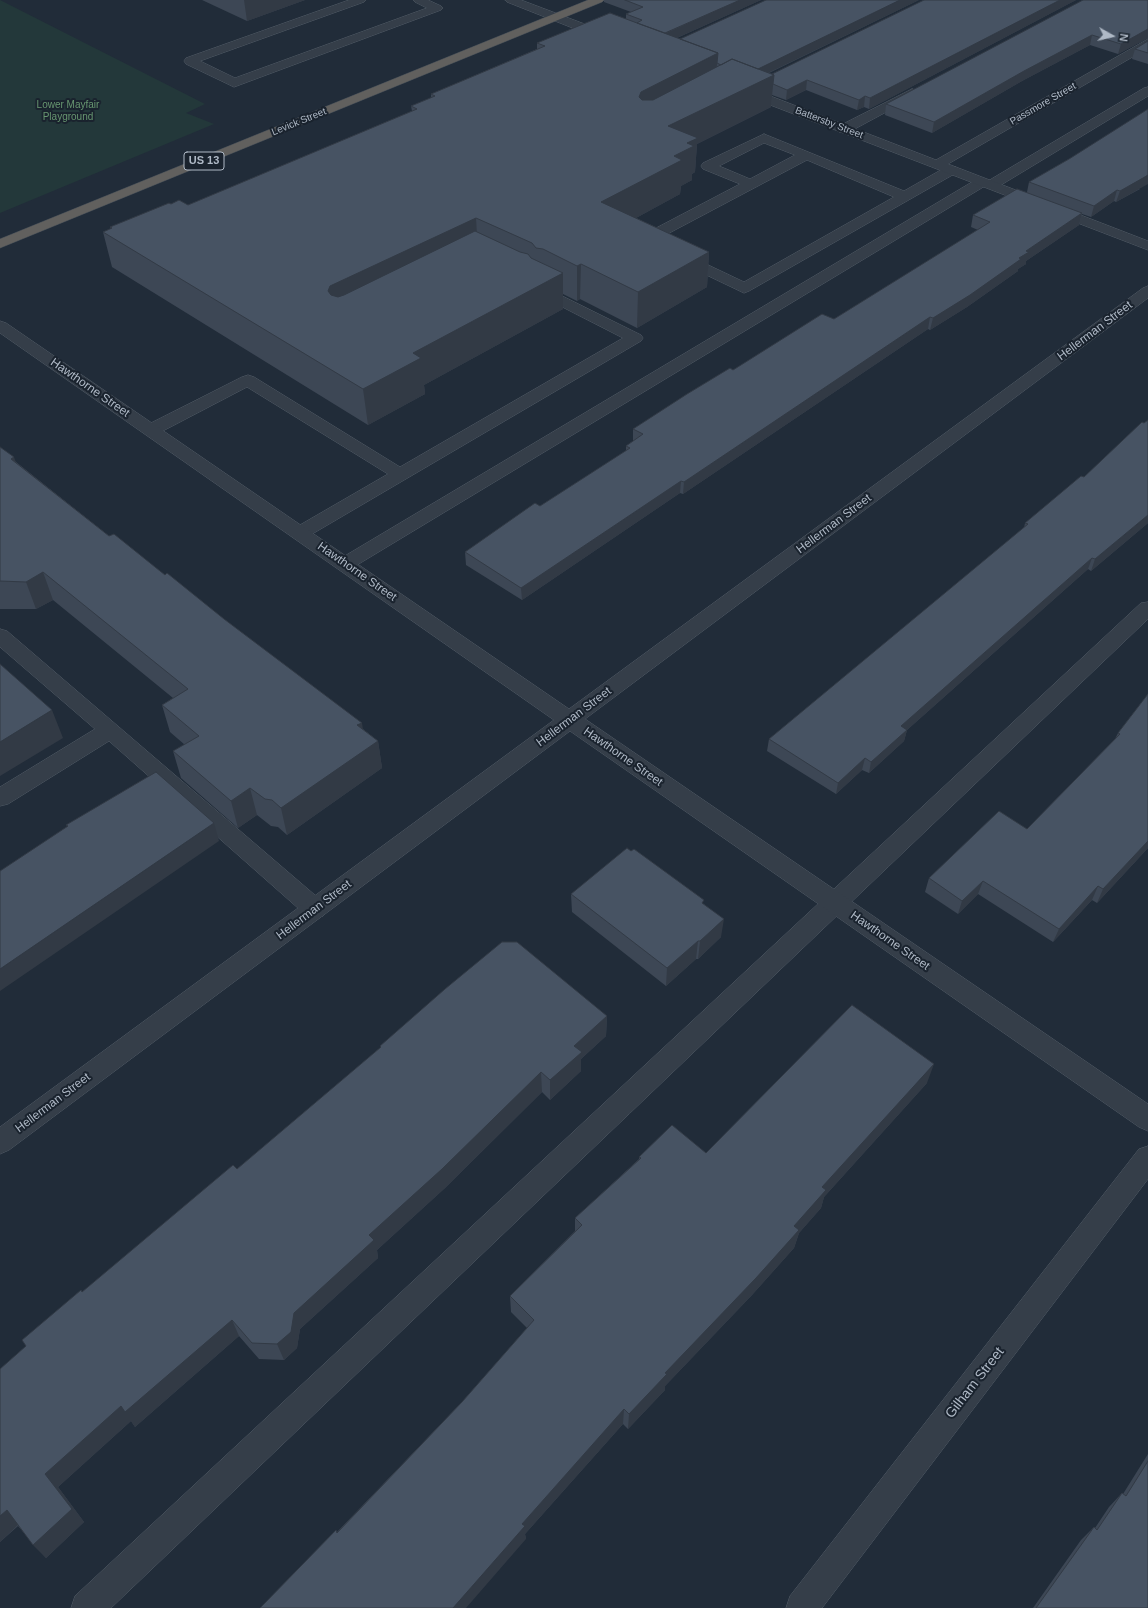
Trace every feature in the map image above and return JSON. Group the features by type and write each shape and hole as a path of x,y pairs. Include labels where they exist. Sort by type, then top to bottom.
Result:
{"highway":[{"name":"Levick Street","path":"0,244 598,0"}],"street":[{"path":"360,0 190,61 234,83 437,8 419,0"},
{"path":"511,0 616,41"},
{"name":"Passmore Street","path":"937,165 1148,43"},
{"name":"Battersby Street","path":"758,84 739,89 1148,246"},
{"path":"844,129 920,89"},
{"path":"345,564 986,184 1148,91"},
{"path":"751,184 708,166 764,138 905,196"},
{"path":"806,155 644,240 744,288 951,170"},
{"path":"300,533 635,338 538,289"},
{"name":"Hellerman Street","path":"0,1142 1148,291"},
{"name":"Hawthorne Street","path":"0,326 1148,1119"},
{"path":"151,430 248,380 401,475"},
{"path":"87,1608 1148,608"},
{"path":"0,636 315,909"},
{"path":"0,798 110,730"},
{"name":"Gilham Street","path":"802,1608 1148,1158"}],"green space":[{"name":"Lower Mayfair Playground","path":"0,0 205,104 186,113 214,124 0,213"}],"building":[{"path":"625,0 740,0 665,33 637,23 642,20 626,14 643,7"},
{"path":"766,0 900,0 758,69 732,59 721,65 717,63 718,53 680,39"},
{"path":"924,0 1060,0 870,98 865,96 859,100 807,80 787,90 773,84 774,75 772,74"},
{"path":"1083,0 1148,0 1148,29 1121,44 1092,35 1024,71 934,122 886,104"},
{"path":"610,13 718,53 641,92 639,97 642,100 653,100 732,59 774,75 668,126 698,138 687,143 694,146 674,156 682,160 601,202 709,252 638,292 581,264 577,266 543,249 536,248 532,243 476,218 330,286 328,291 331,295 338,297 344,295 475,231 520,252 528,254 531,258 563,273 413,353 421,358 363,389 103,232 112,228 110,227 169,203 171,204 179,200 188,205 417,109 411,106 435,96 431,94 545,46 537,43"},
{"path":"1148,41 1148,53 1135,49"},
{"path":"1148,109 1148,175 1120,191 1117,190 1094,206 1029,182 1069,159"},
{"path":"1017,189 1082,213 1026,251 1029,252 1019,258 1021,259 970,295 933,318 930,317 684,482 681,481 521,588 465,552 535,503 540,506 630,448 626,446 643,434 633,429 687,394 730,368 733,370 822,314 834,319 990,222 973,215"},
{"path":"1148,420 1148,515 1095,559 1092,558 901,726 907,730 871,762 865,758 838,783 769,739 1028,524 1025,523 1081,476 1084,477 1142,422 1144,423"},
{"path":"0,447 14,457 11,459 109,536 114,534 165,575 167,573 224,619 362,723 357,725 378,741 281,808 272,800 265,799 250,788 231,801 173,751 199,736 162,705 188,689 43,572 26,582 0,581"},
{"path":"0,664 52,710 0,742"},
{"path":"1148,694 1148,841 1103,889 1098,886 1059,929 983,881 962,901 929,878 999,811 1027,829 1120,734 1118,733"},
{"path":"156,772 214,823 0,969 0,871 68,826 66,825"},
{"path":"627,848 631,851 634,849 704,900 702,903 724,919 667,968 571,894"},
{"path":"502,942 517,942 607,1016 574,1046 582,1052 550,1080 541,1072 442,1169 369,1235 374,1240 294,1313 291,1332 277,1344 252,1343 232,1320 125,1412 121,1406 45,1474 72,1509 33,1545 7,1510 0,1516 0,1369 26,1346 22,1340 81,1290 82,1292 233,1165 237,1169 381,1047 380,1046 445,989"},
{"path":"852,1005 934,1064 822,1187 826,1190 794,1226 799,1230 756,1278 665,1373 667,1374 629,1414 624,1409 522,1524 525,1526 453,1608 260,1608 336,1530 337,1533 462,1402 534,1320 510,1296 582,1225 575,1218 641,1158 639,1157 672,1125 706,1153"},
{"path":"1148,1461 1148,1608 1036,1608 1094,1527 1097,1530 1122,1493 1126,1496"}]}
